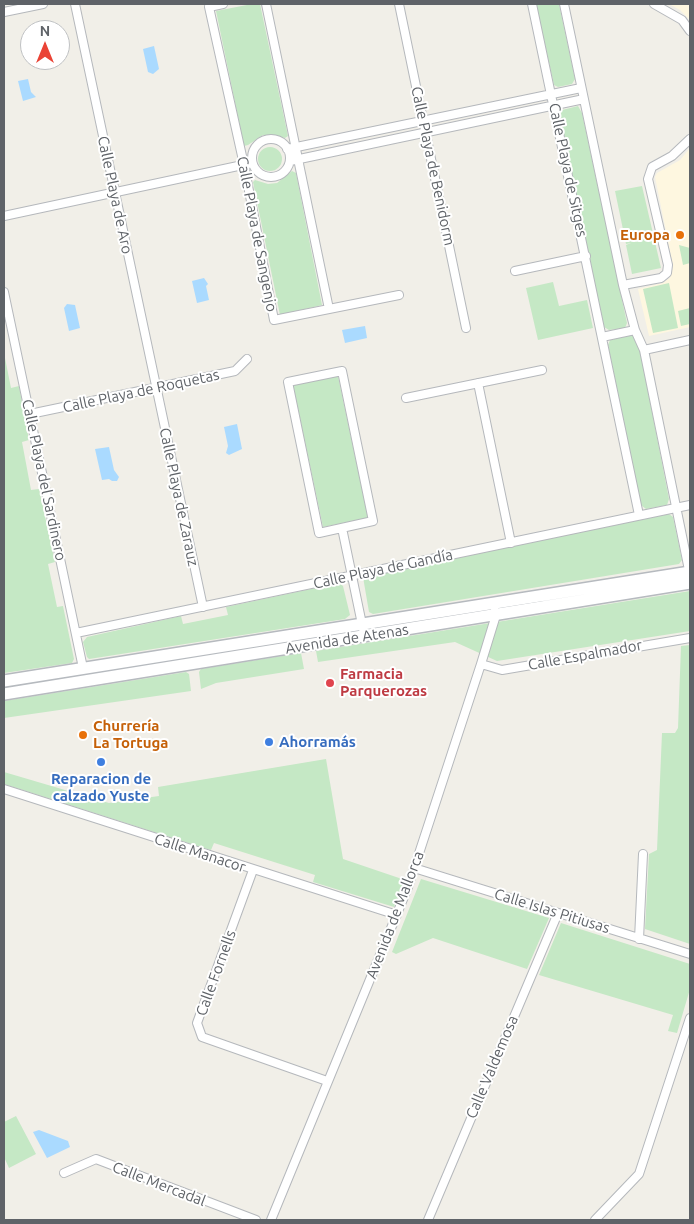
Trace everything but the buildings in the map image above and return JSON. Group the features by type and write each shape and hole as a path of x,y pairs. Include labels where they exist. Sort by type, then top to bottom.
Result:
{"main road":[{"name":"Avenida de Atenas","path":"4,694 363,630 494,603 690,576"},
{"name":"Avenida de Atenas","path":"4,681 83,668 363,630 496,615 690,576"}],"street":[{"path":"4,12 43,4"},
{"name":"Calle Playa de Aro","path":"75,4 155,387"},
{"name":"Calle Playa de Sangenjo","path":"223,4 209,7 248,164 274,320 329,309"},
{"path":"266,4 293,159 329,309 399,294"},
{"name":"Calle Playa de Benidorm","path":"399,4 466,328"},
{"name":"Calle Playa de Sitges","path":"532,4 639,515"},
{"name":"Calle Playa de Sitges","path":"564,4 623,285 635,330 644,350 690,576"},
{"path":"654,4 682,20 690,31"},
{"path":"248,164 255,147 265,140 278,140 291,148 582,88"},
{"path":"248,164 260,175 273,178 284,172 293,159 584,99"},
{"path":"623,285 662,278 667,273 668,265 648,179 652,167 672,156 690,140"},
{"path":"4,216 248,164"},
{"path":"515,271 586,256"},
{"name":"Calle Playa del Sardinero","path":"4,292 83,668"},
{"path":"602,337 635,330"},
{"path":"644,350 690,340"},
{"name":"Calle Playa de Roquetas","path":"30,414 235,371 247,359"},
{"path":"342,370 373,521 342,528 319,533 288,382 342,370"},
{"path":"406,398 542,370"},
{"path":"478,383 511,543"},
{"name":"Calle Playa de Zarauz","path":"155,387 203,607"},
{"name":"Calle Playa de Gandía","path":"76,633 690,505"},
{"path":"342,528 363,630"},
{"name":"Avenida de Mallorca","path":"271,1220 397,916 481,664 496,615 494,603"},
{"name":"Calle Espalmador","path":"481,664 502,670 690,638"},
{"name":"Calle Manacor","path":"4,789 397,916"},
{"path":"639,938 643,854"},
{"name":"Calle Islas Pitiusas","path":"414,868 690,954"},
{"name":"Calle Fornells","path":"253,870 198,1023 202,1037 327,1081"},
{"name":"Calle Valdemosa","path":"428,1220 558,913"},
{"path":"595,1220 639,1174 690,1018"},
{"name":"Calle Mercadal","path":"64,1173 96,1159 256,1220"}],"shaded area":[{"path":"669,4 690,4 690,20 680,10"},
{"path":"690,148 690,327 649,336 638,289 663,283 670,278 673,266 655,177 657,173 680,160"}],"green space":[{"path":"260,4 288,136 285,138 275,135 263,135 244,146 216,11"},
{"path":"536,4 559,4 575,79 572,84 558,87 554,85"},
{"path":"578,106 582,113 627,323 625,328 609,330 604,327 560,116 562,110"},
{"path":"270,147 275,148 281,154 281,164 275,170 270,171 265,170 259,164 258,159 259,154 265,148"},
{"path":"292,171 296,173 322,305 280,315 253,182 255,180 268,184 277,183"},
{"path":"642,186 661,268 632,274 626,245 631,243 626,244 615,191"},
{"path":"679,245 690,248 690,263 683,265"},
{"path":"553,282 559,306 587,300 593,328 538,340 526,288"},
{"path":"669,283 678,328 653,333 643,289"},
{"path":"690,308 690,324 681,326 678,311"},
{"path":"632,335 638,340 669,499 667,505 646,509 641,505 608,345 610,340"},
{"path":"4,353 11,388 19,386 29,440 22,442 31,490 39,489 55,562 48,564 57,607 63,606 74,659 72,663 4,673"},
{"path":"338,376 368,518 323,527 293,385"},
{"path":"669,514 673,517 682,560 679,564 373,614 369,612 363,577"},
{"path":"339,583 343,586 350,615 345,619 89,659 83,642 87,637 181,616 183,624 228,615 226,607"},
{"path":"690,591 690,631 497,661 455,642 318,662 316,651"},
{"path":"690,645 690,944 645,929 649,854 657,850 662,733 675,733 678,728 681,646"},
{"path":"301,653 304,669 216,683 201,689 199,672 201,669"},
{"path":"186,672 189,674 191,691 4,718 4,701"},
{"path":"326,759 343,859 405,880 394,907 313,882 315,875 214,843 211,850 207,849 4,784 4,772 109,803 159,796 158,787"},
{"path":"421,879 549,918 527,969 433,938 396,954 392,952"},
{"path":"561,923 690,964 690,989 677,1033 668,1031 673,1015 539,975"},
{"path":"16,1116 36,1154 9,1168 4,1157 4,1122"}],"water":[{"path":"154,46 159,69 153,74 148,72 143,49"},
{"path":"28,79 31,92 36,97 23,101 18,81"},
{"path":"204,278 208,284 206,286 209,300 197,303 192,281"},
{"path":"67,304 75,305 80,328 69,331 64,308"},
{"path":"365,326 367,338 345,343 342,330"},
{"path":"237,424 242,449 229,455 226,453 228,446 224,427"},
{"path":"109,447 114,470 119,477 117,481 102,480 95,449"},
{"path":"39,1130 68,1141 70,1147 47,1158 33,1132"}],"place":[{"name":"Europa","path":"680,235"},
{"name":"Farmacia Parquerozas","path":"330,683"},
{"name":"Churrería La Tortuga","path":"83,735"},
{"name":"Ahorramás","path":"269,742"},
{"name":"Reparacion de calzado Yuste","path":"101,762"}]}
